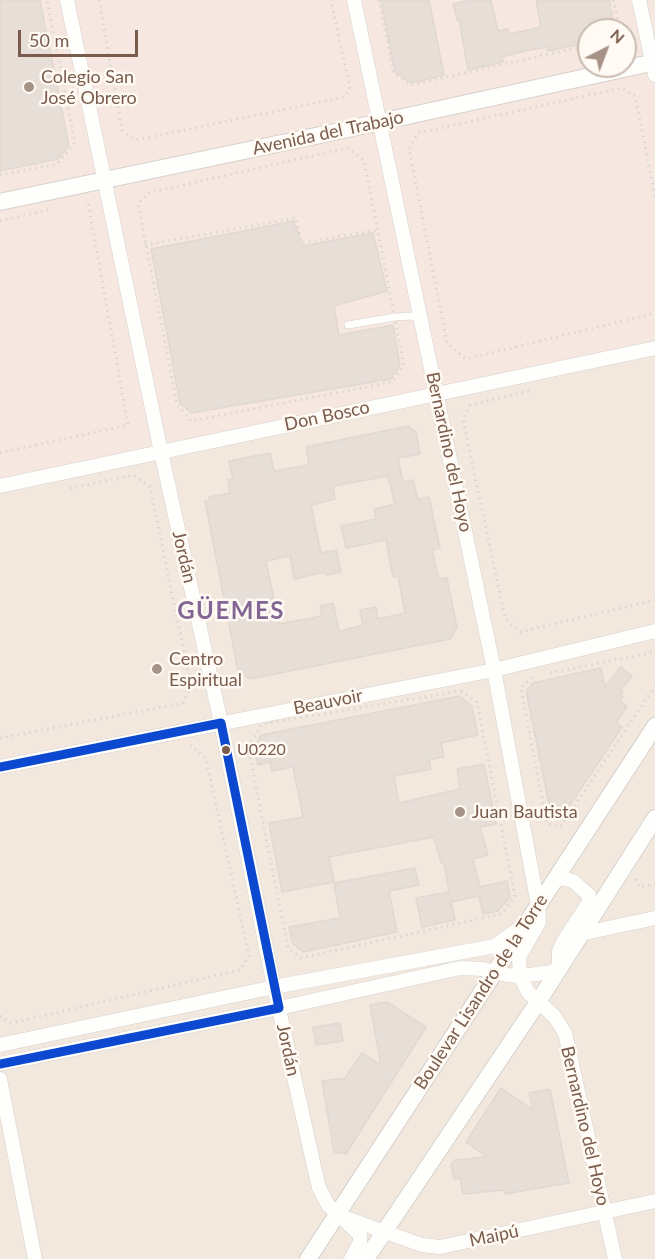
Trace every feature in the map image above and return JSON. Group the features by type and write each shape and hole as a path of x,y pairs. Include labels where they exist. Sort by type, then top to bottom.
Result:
{"street":[{"name":"Jordán","path":"67,0 161,452 221,723 274,987 319,1188 336,1214 360,1235 360,1242 351,1259"},
{"name":"Bernardino del Hoyo","path":"354,0 494,670 538,905"},
{"path":"639,0 654,66"},
{"name":"Avenida del Trabajo","path":"0,202 380,121 654,66"},
{"name":"Don Bosco","path":"0,486 655,348"},
{"name":"Beauvoir","path":"0,767 494,670 655,631"},
{"name":"Boulevar Lisandro de la Torre","path":"308,1259 655,726"},
{"path":"366,1259 538,1002 655,818"},
{"path":"553,882 562,879 573,881 589,895 589,902 559,951 559,967"},
{"path":"520,976 519,957 539,922 538,905"},
{"path":"580,934 655,918"},
{"path":"0,1045 274,987 495,946 529,920"},
{"path":"0,1064 279,1008 460,968 472,967 520,976 552,972 559,967"},
{"name":"Bernardino del Hoyo","path":"520,976 528,992 554,1016 565,1033 615,1259"},
{"path":"0,1079 35,1259"},
{"name":"Maipú","path":"336,1214 422,1245 440,1247 655,1201"}],"lane":[{"path":"348,325 395,317 412,316 422,320"}],"path":[{"path":"0,175 57,164 75,143 47,0"},
{"path":"99,0 122,130 136,140 344,96 350,89 331,0"},
{"path":"379,0 394,74 411,85 577,48"},
{"path":"614,0 618,18"},
{"path":"655,196 634,96 621,88 418,133 409,150 447,343 466,359 655,313"},
{"path":"347,148 364,160 376,230 404,365 392,382 191,421 177,404 145,245 138,204 148,193 347,148"},
{"path":"0,453 128,425 88,202 77,204"},
{"path":"0,221 55,209"},
{"path":"145,245 256,227 296,218 302,243 376,230"},
{"path":"539,389 470,405 463,420 505,618 520,632 655,600"},
{"path":"0,738 183,703 191,685 150,487 133,475 67,489"},
{"path":"655,652 530,678 521,688 547,824 561,826 655,686"},
{"path":"461,690 477,702 515,896 501,914 301,958 288,948 248,747 262,724 461,690"},
{"path":"0,1016 10,1023 240,970 249,956 206,759 188,743"},
{"path":"634,872 639,887 655,884"}],"shaded area":[{"path":"0,0 655,0 655,1259 0,1259"},
{"path":"0,0 655,0 655,348 0,486"}],"building":[{"name":"Colegio San José Obrero","path":"0,0 40,0 69,146 58,159 0,171"},
{"path":"381,0 429,0 444,75 411,83 395,72"},
{"path":"470,0 491,0 498,31 508,29 509,34 541,27 536,0 609,0 613,18 577,18 577,45 548,51 547,47 530,50 502,57 503,62 468,70 459,19 457,20 453,4"},
{"path":"294,221 302,246 373,233 387,291 334,306 339,335 393,325 400,365 391,379 191,413 180,403 151,249"},
{"path":"408,426 416,432 420,454 398,458 403,482 413,480 418,499 429,497 440,548 432,550 439,579 447,578 457,628 450,639 250,679 238,671 205,501 210,500 209,497 230,493 228,480 233,479 229,461 270,453 274,471 309,465 306,447","holes":["388,476 395,504 374,509 376,519 341,526 346,548 386,540 393,577 398,576 405,613 378,619 376,607 360,610 363,625 339,631 333,603 320,606 322,616 279,624 266,561 290,556 294,579 325,572 326,575 341,572 336,550 321,553 311,505 335,499 333,486"]},
{"path":"621,667 632,676 620,690 623,692 621,695 623,697 620,701 627,706 616,723 622,727 560,820 552,819 526,691 533,683 601,668 605,687"},
{"path":"460,696 472,706 478,735 441,743 444,757 429,760 431,769 394,776 399,803 460,789 457,769 484,764 496,824 480,827 488,855 473,859 480,887 507,881 510,897 498,911 483,914 479,896 451,902 455,920 422,927 416,898 449,892 444,862 441,863 434,837 329,857 334,882 282,892 269,823 303,817 293,767 272,771 270,762 258,765 254,749 261,735"},
{"path":"415,868 419,885 389,891 397,932 303,952 293,944 289,927 340,918 334,883"},
{"path":"387,1002 426,1027 346,1154 334,1152 322,1081 345,1078 362,1053 381,1065 370,1005"},
{"path":"340,1023 343,1041 316,1045 313,1027"},
{"path":"501,1088 533,1110 529,1093 550,1089 569,1183 505,1194 504,1190 463,1194 460,1178 454,1179 451,1165 455,1160 487,1157 466,1142"}],"transit line":[{"path":"0,767 221,723 279,1008 0,1064"}],"place":[{"name":"Colegio San José Obrero","path":"29,87"},
{"name":"Centro Espiritual","path":"157,669"},
{"name":"U0220","path":"226,750"},
{"name":"Juan Bautista","path":"460,812"}],"district":[{"name":"GÜEMES","path":"231,611"}]}
